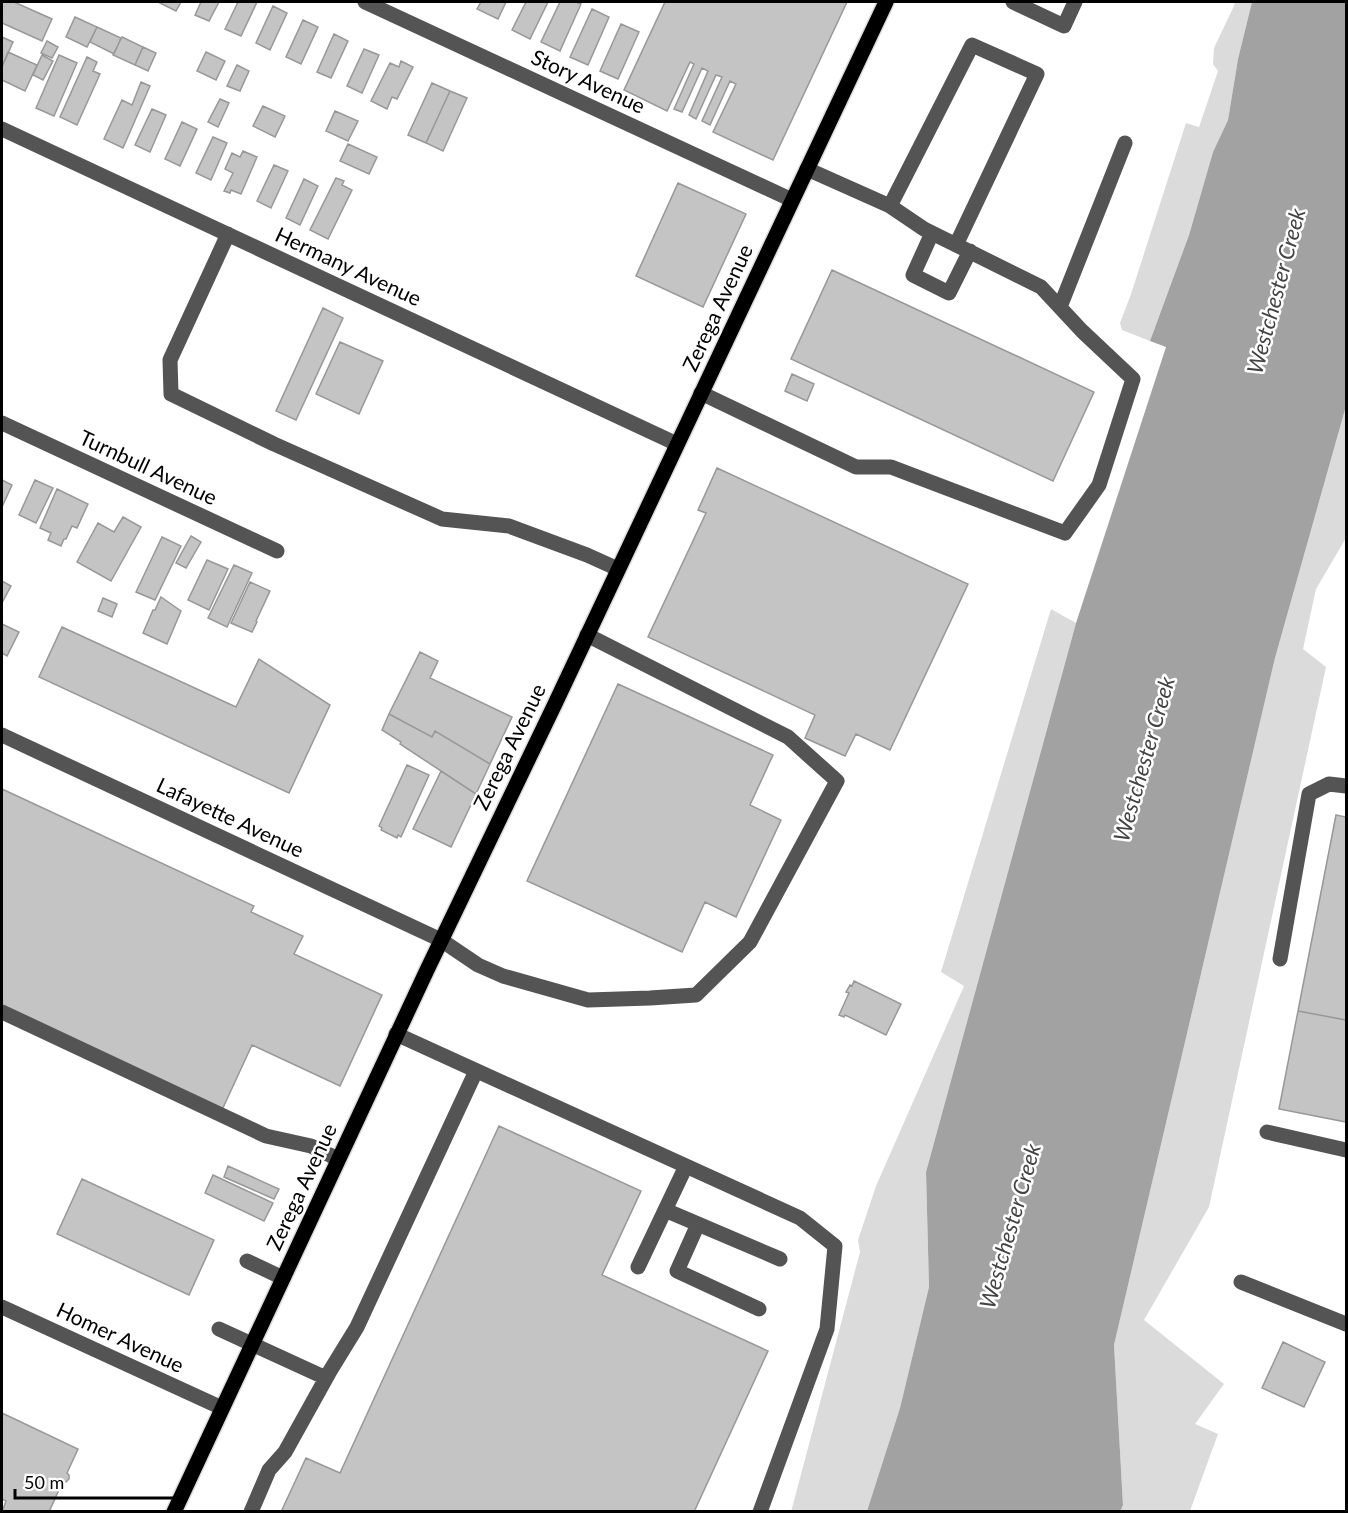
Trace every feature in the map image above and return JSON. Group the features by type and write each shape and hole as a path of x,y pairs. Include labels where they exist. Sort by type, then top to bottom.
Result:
{"main road":[{"name":"Zerega Avenue","path":"174,1512 396,1034 886,2"}],"street":[{"name":"Story Avenue","path":"365,2 792,200"},
{"path":"1014,2 1064,26 1075,2"},
{"path":"890,206 972,45 1037,74 956,245"},
{"name":"Hermany Avenue","path":"2,129 677,444"},
{"path":"1060,307 1125,143"},
{"path":"701,393 856,467 891,467 1065,533 1099,485 1134,379 1082,331 1041,287 924,229 890,206 807,169"},
{"path":"932,233 913,274 949,292 970,251"},
{"path":"228,234 170,360 171,394 274,444 442,519 509,526 618,569"},
{"name":"Turnbull Avenue","path":"2,423 277,551"},
{"name":"Lafayette Avenue","path":"2,735 441,940 478,965 504,976 588,1000 696,994 750,942 837,781 788,737 587,635"},
{"path":"1280,959 1309,794 1329,784 1347,786"},
{"path":"2,1011 266,1136 314,1147 338,1160"},
{"path":"396,1034 800,1218 835,1246 827,1329 760,1512"},
{"path":"250,1512 269,1470 285,1452 357,1327 476,1071"},
{"path":"1267,1132 1347,1150"},
{"path":"638,1267 686,1166"},
{"path":"665,1210 780,1259"},
{"path":"699,1224 677,1271 759,1309"},
{"path":"247,1261 283,1278"},
{"path":"1241,1282 1347,1324"},
{"name":"Homer Avenue","path":"2,1307 222,1408"},
{"path":"219,1329 326,1378"}],"shaded area":[{"path":"1235,2 1252,2 1238,59 1228,120 1213,152 1189,235 1150,341 1122,330 1120,323 1186,123 1199,127 1218,71 1213,64 1214,48"},
{"path":"1346,406 1346,538 1316,589 1303,649 1326,667 1209,1207 1144,1320 1224,1384 1195,1424 1218,1434 1190,1511 1120,1511 1123,1505 1114,1345 1275,658"},
{"path":"1051,609 1076,623 926,1172 929,1287 900,1408 867,1511 791,1512 860,1252 858,1240 876,1186 964,986 941,972"}],"water":[{"name":"Westchester Creek","path":"1252,2 1346,2 1346,406 1275,658 1114,1345 1123,1505 1120,1512 867,1511 900,1408 929,1287 926,1172 1076,623 1166,347 1150,341 1189,235 1213,152 1228,120 1238,59"}],"building":[{"path":"2,2 14,2 52,19 42,41 2,23"},
{"path":"158,2 181,2 176,11"},
{"path":"201,2 219,2 209,21 195,15"},
{"path":"238,2 257,2 241,36 225,29"},
{"path":"481,2 506,2 498,19 477,9"},
{"path":"526,2 548,2 530,39 512,30"},
{"path":"560,2 581,4 560,51 541,42"},
{"path":"665,2 847,2 773,160 713,132 736,84 730,81 710,125 702,121 722,77 716,75 696,119 689,115 708,71 702,68 682,112 674,109 694,64 690,62 667,111 624,90"},
{"path":"273,6 287,13 270,50 256,43"},
{"path":"592,9 609,17 588,65 570,57"},
{"path":"75,17 97,27 87,47 66,37"},
{"path":"303,20 318,27 301,64 286,57"},
{"path":"621,24 639,32 618,79 600,71"},
{"path":"97,27 121,38 114,54 90,42"},
{"path":"334,34 348,41 331,78 317,72"},
{"path":"2,37 13,42 2,67"},
{"path":"122,37 143,47 135,65 113,55"},
{"path":"47,41 58,47 52,58 41,53"},
{"path":"143,47 156,53 148,71 135,65"},
{"path":"364,49 379,55 362,93 347,86"},
{"path":"8,52 37,65 25,91 2,80 2,67"},
{"path":"206,52 225,61 216,80 197,71"},
{"path":"42,55 53,61 43,80 33,75"},
{"path":"59,55 77,63 54,116 36,108"},
{"path":"87,57 97,62 93,71 100,74 77,125 60,117"},
{"path":"401,61 413,67 397,99 392,97 387,109 371,101 390,63 399,67"},
{"path":"237,65 249,71 240,91 227,86"},
{"path":"141,82 150,86 123,148 104,139 122,100 132,105"},
{"path":"432,83 450,91 426,143 408,135"},
{"path":"450,91 467,98 443,151 426,143"},
{"path":"220,99 229,103 218,127 208,122"},
{"path":"263,106 285,116 275,137 253,126"},
{"path":"152,109 166,115 150,152 135,145"},
{"path":"335,111 358,121 348,141 326,131"},
{"path":"182,122 197,129 180,166 165,159"},
{"path":"213,137 227,143 211,180 196,173"},
{"path":"348,144 377,157 369,174 340,161"},
{"path":"243,151 257,157 241,194 231,190 230,193 224,191 233,173 225,169 232,153 240,157"},
{"path":"274,165 288,171 271,208 257,201"},
{"path":"336,178 344,181 342,185 352,190 328,239 310,230"},
{"path":"304,179 318,186 300,225 286,218"},
{"path":"678,183 746,214 703,307 636,276"},
{"path":"832,270 1094,392 1053,481 791,359"},
{"path":"323,308 343,318 296,420 276,411"},
{"path":"340,342 383,361 359,414 316,394"},
{"path":"792,374 814,384 807,401 785,391"},
{"path":"717,468 968,584 890,750 856,734 845,756 805,738 815,715 648,637 706,513 698,510"},
{"path":"2,480 12,485 2,507"},
{"path":"35,480 53,488 36,523 19,515"},
{"path":"57,489 88,504 77,528 72,526 61,546 48,540 51,533 40,528"},
{"path":"123,517 141,527 111,581 77,562 98,523 114,532"},
{"path":"191,536 201,542 186,568 176,563"},
{"path":"162,537 181,546 155,600 136,592"},
{"path":"207,560 228,569 209,610 188,600"},
{"path":"234,565 252,573 227,627 208,618"},
{"path":"2,581 11,586 3,601 2,600"},
{"path":"250,582 270,591 252,632 231,623"},
{"path":"161,597 181,611 167,644 143,633"},
{"path":"103,598 117,604 112,617 98,611"},
{"path":"2,624 19,632 7,656 2,653"},
{"path":"62,627 236,707 259,659 330,705 289,793 39,677"},
{"path":"420,652 438,661 430,678 512,717 490,764 435,731 432,737 389,714"},
{"path":"618,684 773,755 750,805 781,820 736,917 705,902 682,952 527,881"},
{"path":"389,714 432,737 435,731 490,764 476,794 382,730"},
{"path":"407,765 429,775 401,837 398,835 397,838 381,830 379,826"},
{"path":"441,771 476,794 451,847 413,829"},
{"path":"2,789 254,906 251,912 303,936 294,954 382,995 340,1086 252,1045 222,1110 2,1008"},
{"path":"1336,815 1346,817 1346,1020 1298,1011"},
{"path":"854,981 901,1004 886,1035 845,1015 844,1017 839,1015 849,993 846,992"},
{"path":"1298,1011 1346,1020 1346,1122 1279,1109"},
{"path":"499,1126 641,1191 602,1275 768,1351 694,1512 281,1512 306,1458 340,1473"},
{"path":"228,1166 279,1189 274,1199 224,1177"},
{"path":"213,1175 273,1203 264,1221 205,1193"},
{"path":"82,1179 214,1240 189,1295 57,1234"},
{"path":"1283,1342 1325,1362 1304,1407 1262,1388"},
{"path":"2,1413 78,1449 67,1473 69,1479 66,1482 63,1481 49,1512 2,1512 6,1501 2,1499"}]}
